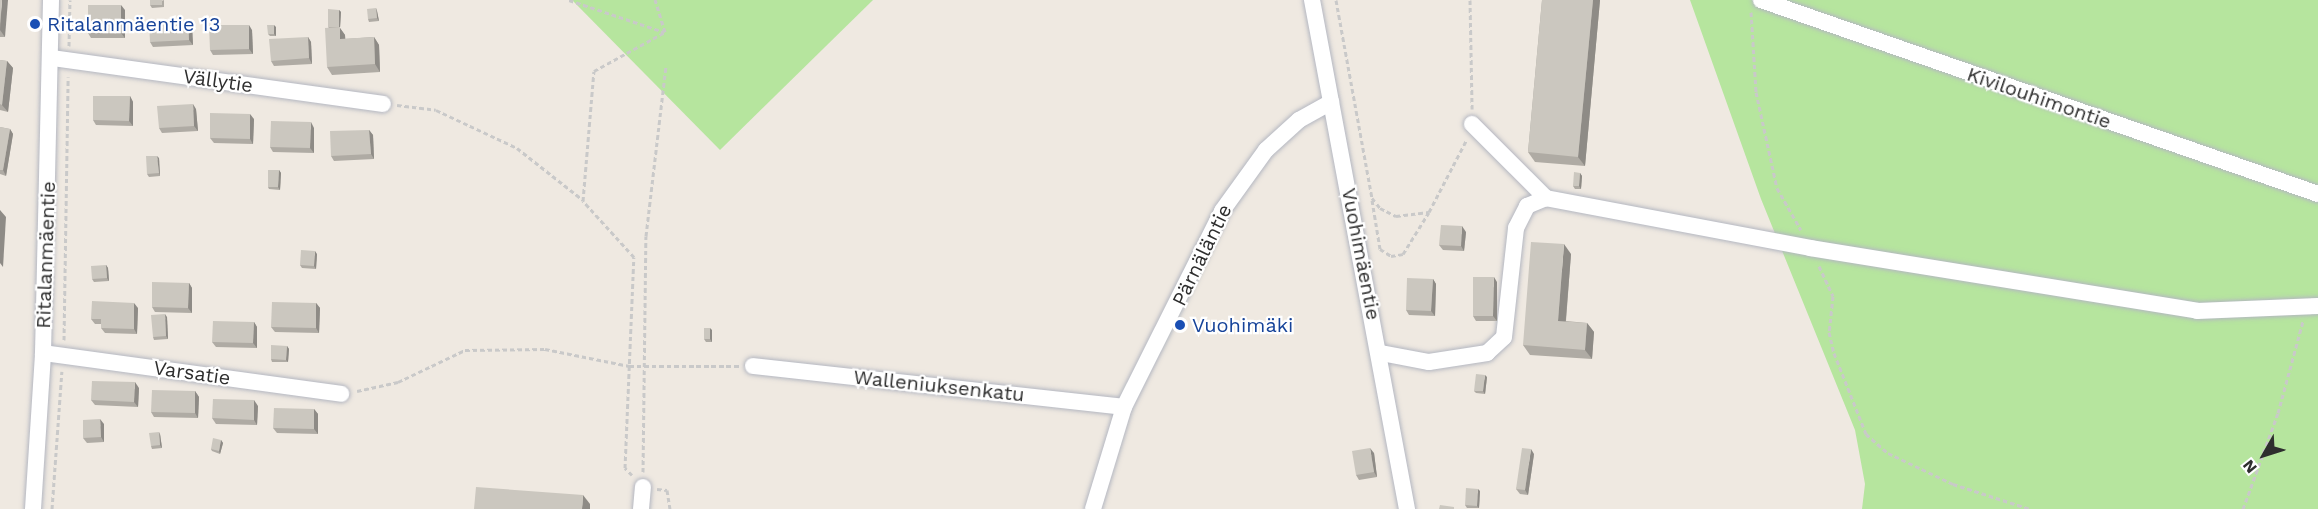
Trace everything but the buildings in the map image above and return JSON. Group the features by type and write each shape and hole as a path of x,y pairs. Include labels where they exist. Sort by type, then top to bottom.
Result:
{"street":[{"name":"Ritalanmäentie","path":"33,509 60,59 51,0"},
{"name":"Vuohimäentie","path":"1312,0 1381,353 1406,509"},
{"name":"Kivilouhimontie","path":"1756,3 2318,194"},
{"name":"Vällytie","path":"60,59 383,104"},
{"name":"Pärnäläntie","path":"1093,509 1124,407 1246,171 1299,120 1331,102"},
{"path":"1472,124 1546,198"},
{"path":"1381,353 1429,362 1487,353 1504,337 1516,228 1527,206 1546,198 1810,248 2197,311 2312,307"},
{"name":"Varsatie","path":"43,353 340,394"},
{"name":"Walleniuksenkatu","path":"753,366 1124,407"},
{"path":"641,509 643,487"}],"path":[{"path":"52,509 64,355 60,59 70,0"},
{"path":"569,0 665,32"},
{"path":"655,0 665,32"},
{"path":"1336,0 1380,249 1391,256 1402,254 1429,212 1456,167 1472,124 1470,0"},
{"path":"1756,3 1756,92 1778,188 1833,296 1833,353 1866,434 1888,453 1953,484 2030,509"},
{"path":"583,201 594,71 665,32"},
{"path":"643,487 646,236 666,67"},
{"path":"383,104 436,110 517,148 583,201 634,257 625,468 643,487 667,490 670,509"},
{"path":"1372,198 1396,216 1429,212"},
{"path":"2243,509 2278,413 2312,307"},
{"path":"340,394 398,382 465,350 545,349 629,366 753,366"}],"green space":[{"path":"572,0 873,0 720,150"},
{"path":"1690,0 2318,0 2318,509 1862,509 1865,484 1855,430 1761,199"}],"place":[{"name":"Ritalanmäentie 13","path":"35,24"},
{"name":"Vuohimäki","path":"1180,325"}]}
